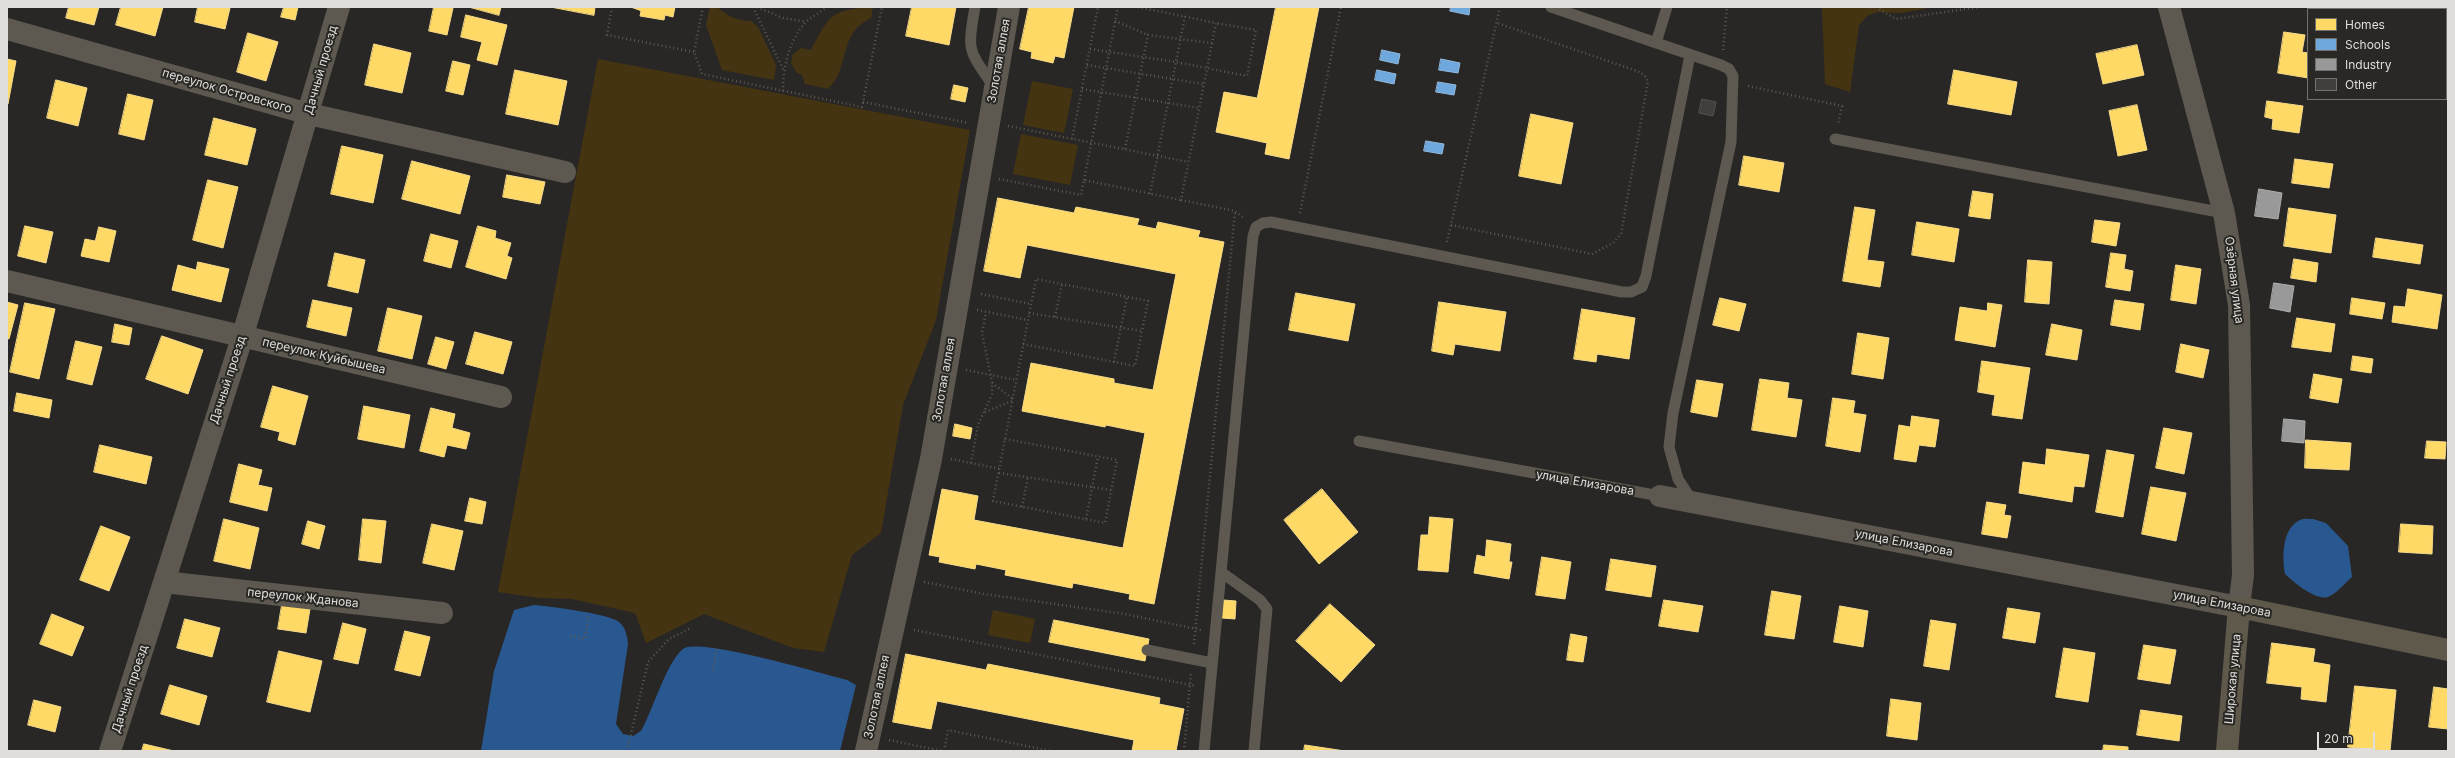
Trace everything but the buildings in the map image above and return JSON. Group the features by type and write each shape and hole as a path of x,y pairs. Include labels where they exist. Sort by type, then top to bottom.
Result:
{"street":[{"name":"Дачный проезд","path":"110,751 242,338 309,114 339,7"},
{"name":"Золотая аллея","path":"868,744 931,456 1009,7"},
{"name":"Озёрная улица","path":"2169,7 2224,213 2239,305 2243,575 2239,607"},
{"name":"переулок Островского","path":"7,29 309,114 565,172"},
{"name":"переулок Куйбышева","path":"7,281 242,338 501,397"},
{"name":"улица Елизарова","path":"1660,496 2239,607 2448,650"},
{"name":"переулок Жданова","path":"164,582 442,613"},
{"name":"Широкая улица","path":"2227,751 2239,607"}],"lane":[{"path":"974,7 969,38 971,52 995,88"},
{"path":"1551,7 1721,65 1729,69 1733,76 1734,83 1731,142 1673,413 1669,447 1678,479 1694,502"},
{"path":"1656,43 1667,7"},
{"path":"1204,751 1253,236 1256,227 1263,223 1271,222 1622,292 1631,292 1642,287 1646,276 1690,55"},
{"path":"1835,139 2224,213"},
{"name":"улица Елизарова","path":"1359,441 1660,496"},
{"path":"1221,572 1260,600 1267,609 1254,751"},
{"path":"1147,650 1212,663"}],"path":[{"path":"612,7 607,35 694,52"},
{"path":"703,7 694,52 702,74 862,106 882,7"},
{"path":"753,7 783,68"},
{"path":"757,7 783,18 806,22"},
{"path":"783,91 783,68 793,43 806,22 827,7"},
{"path":"1098,7 1072,139 1188,162"},
{"path":"980,175 1081,195 1118,7"},
{"path":"1090,49 1176,62 1247,76 1256,30 1138,7"},
{"path":"1301,211 1341,7"},
{"path":"1497,23 1637,71 1644,75 1648,81 1621,234 1604,250 1592,254 1451,225 1500,7"},
{"path":"1721,65 1727,7"},
{"path":"1876,7 1896,20 1980,7"},
{"path":"1150,194 1185,16"},
{"path":"1115,21 1148,35 1212,42"},
{"path":"1180,200 1216,22"},
{"path":"1125,150 1148,35"},
{"path":"1087,65 1203,84"},
{"path":"1734,83 1842,106"},
{"path":"1082,89 1199,108"},
{"path":"1084,180 1235,211 1256,227"},
{"path":"1184,751 1235,211"},
{"path":"1005,439 1117,460 1105,523 993,501 1016,380 1029,313 1036,279 1148,301 1135,366 1023,344"},
{"path":"1055,317 1062,284"},
{"path":"1114,362 1127,297"},
{"path":"958,298 1031,304"},
{"path":"958,298 986,312 1028,320"},
{"path":"971,463 978,425 992,394 992,382 982,333 986,312"},
{"path":"1029,313 1142,330"},
{"path":"947,366 1016,380"},
{"path":"992,382 1013,400"},
{"path":"985,412 1013,400"},
{"path":"931,456 1000,469"},
{"path":"1086,519 1098,457"},
{"path":"999,473 1111,490"},
{"path":"1022,507 1028,477"},
{"path":"904,578 984,594 1125,614 1215,632"},
{"path":"571,636 585,639 589,614"},
{"path":"893,626 1210,689"},
{"path":"627,751 648,662 669,639 691,628"},
{"path":"713,670 717,648"},
{"path":"868,744 943,751 948,730 1051,751"}],"shaded area":[{"path":"710,7 717,7 737,19 751,21 758,27 776,65 774,80 722,70 706,25"},
{"path":"873,7 871,18 860,25 853,33 840,71 828,89 805,84 802,75 797,73 791,63 793,54 801,48 811,50 828,21 833,16 848,10"},
{"path":"1822,7 1934,7 1901,13 1877,12 1867,16 1859,25 1850,92 1825,84"},
{"path":"598,59 970,130 936,320 903,405 881,533 852,555 824,652 793,648 704,614 646,643 635,613 572,599 540,598 498,592"},
{"path":"1032,81 1073,89 1064,133 1023,125"},
{"path":"1021,134 1078,145 1070,185 1013,174"},
{"path":"993,610 1035,619 1030,643 988,635"}],"water":[{"path":"2313,519 2326,523 2348,546 2352,577 2328,597 2317,596 2311,593 2285,574 2284,552 2290,529 2300,520"},
{"path":"534,605 604,616 619,622 625,629 628,644 616,724 623,734 633,736 641,731 665,676 683,649 694,647 712,648 788,664 847,680 856,685 840,751 481,751 494,671 514,610"}]}
